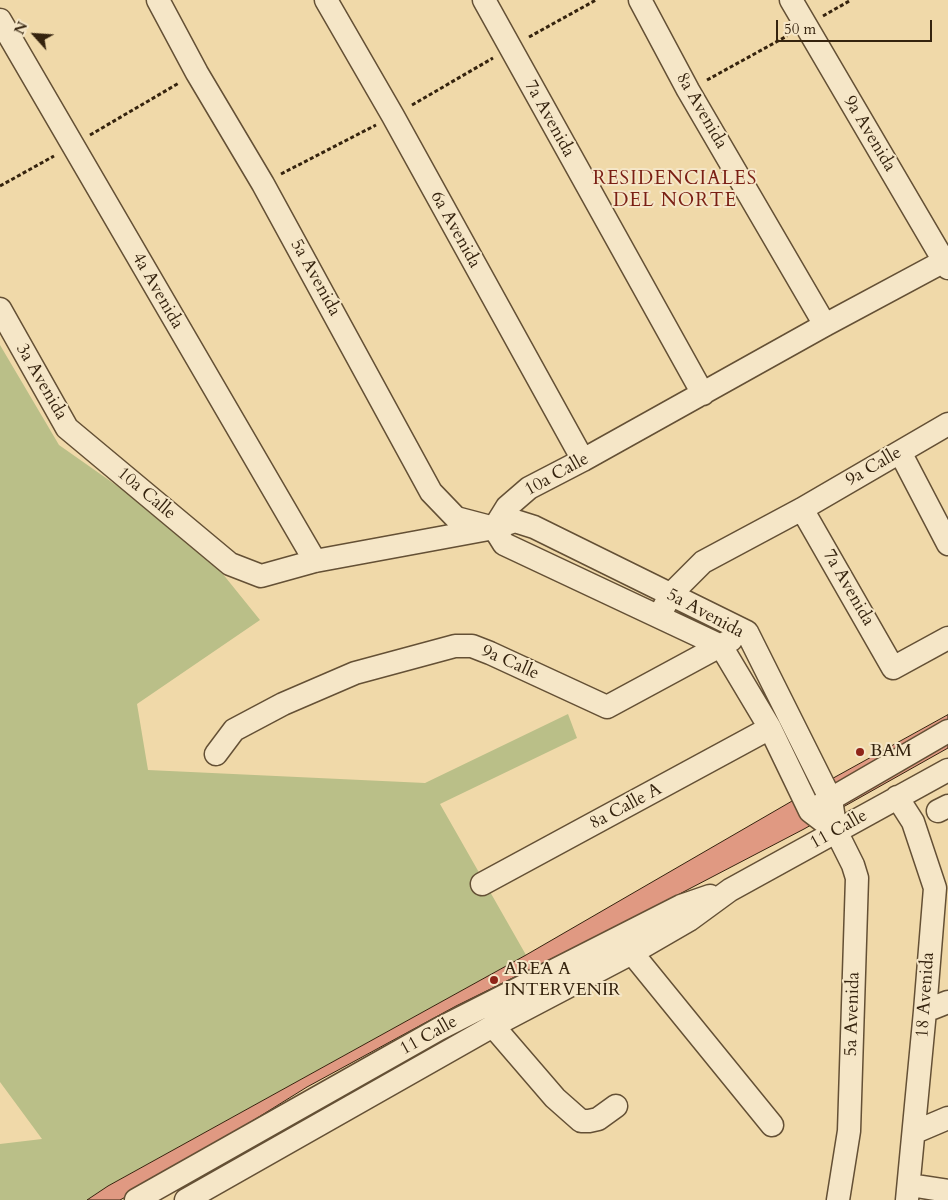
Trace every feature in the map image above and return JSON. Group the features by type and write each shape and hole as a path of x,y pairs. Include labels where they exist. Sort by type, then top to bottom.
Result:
{"street":[{"name":"5a Avenida","path":"158,0 197,73 263,184 431,492 456,518 494,528 514,521 534,527 747,632 831,800 836,831 854,864 858,878 849,1131 838,1200"},
{"name":"6a Avenida","path":"326,0 583,460"},
{"name":"7a Avenida","path":"484,0 703,394"},
{"name":"8a Avenida","path":"640,0 688,90 825,325"},
{"name":"9a Avenida","path":"791,0 947,263"},
{"name":"4a Avenida","path":"0,20 315,561"},
{"name":"10a Calle","path":"67,428 230,564 261,576 315,561 494,528 507,507 529,488 703,394 825,325 947,263"},
{"name":"3a Avenida","path":"0,309 67,428"},
{"name":"9a Calle","path":"659,616 670,595 703,562 802,509 948,424"},
{"path":"900,452 948,544"},
{"name":"7a Avenida","path":"802,509 893,668 948,638"},
{"name":"5a Avenida","path":"494,528 504,544 721,646 770,728 810,811 836,831"},
{"name":"9a Calle","path":"216,754 234,730 284,704 356,673 455,646 472,646 490,653 607,708 747,632"},
{"name":"8a Calle A","path":"482,884 770,728"},
{"path":"810,811 948,731"},
{"name":"11 Calle","path":"186,1200 493,1026 632,953 689,920 730,890 948,770"},
{"name":"18 Avenida","path":"897,797 913,822 941,885 926,1012 909,1193"},
{"name":"11 Calle","path":"136,1200 439,1029 681,906 730,890"},
{"path":"632,953 772,1125"},
{"path":"926,1012 948,1002"},
{"path":"493,1026 555,1098 581,1121 598,1119 616,1106"},
{"path":"915,1132 948,1118"},
{"path":"909,1193 948,1190"}],"path":[{"path":"263,184 392,116 596,0"},
{"path":"688,90 851,0"},
{"path":"0,186 197,73"}],"green space":[{"path":"0,345 59,445 197,542 260,620 137,704 148,770 425,783 568,714 577,738 440,804 526,955 108,1186 87,1200 0,1200 0,1144 42,1139 0,1082"}],"building":[{"name":"AREA A INTERVENIR","path":"948,715 948,748 804,829 620,925 456,1006 307,1087 159,1179 120,1200 87,1200 108,1186 526,955 799,797"}],"place":[{"name":"BAM","path":"860,752"},
{"name":"AREA A INTERVENIR","path":"494,980"}],"district":[{"name":"RESIDENCIALES DEL NORTE","path":"675,191"}]}
